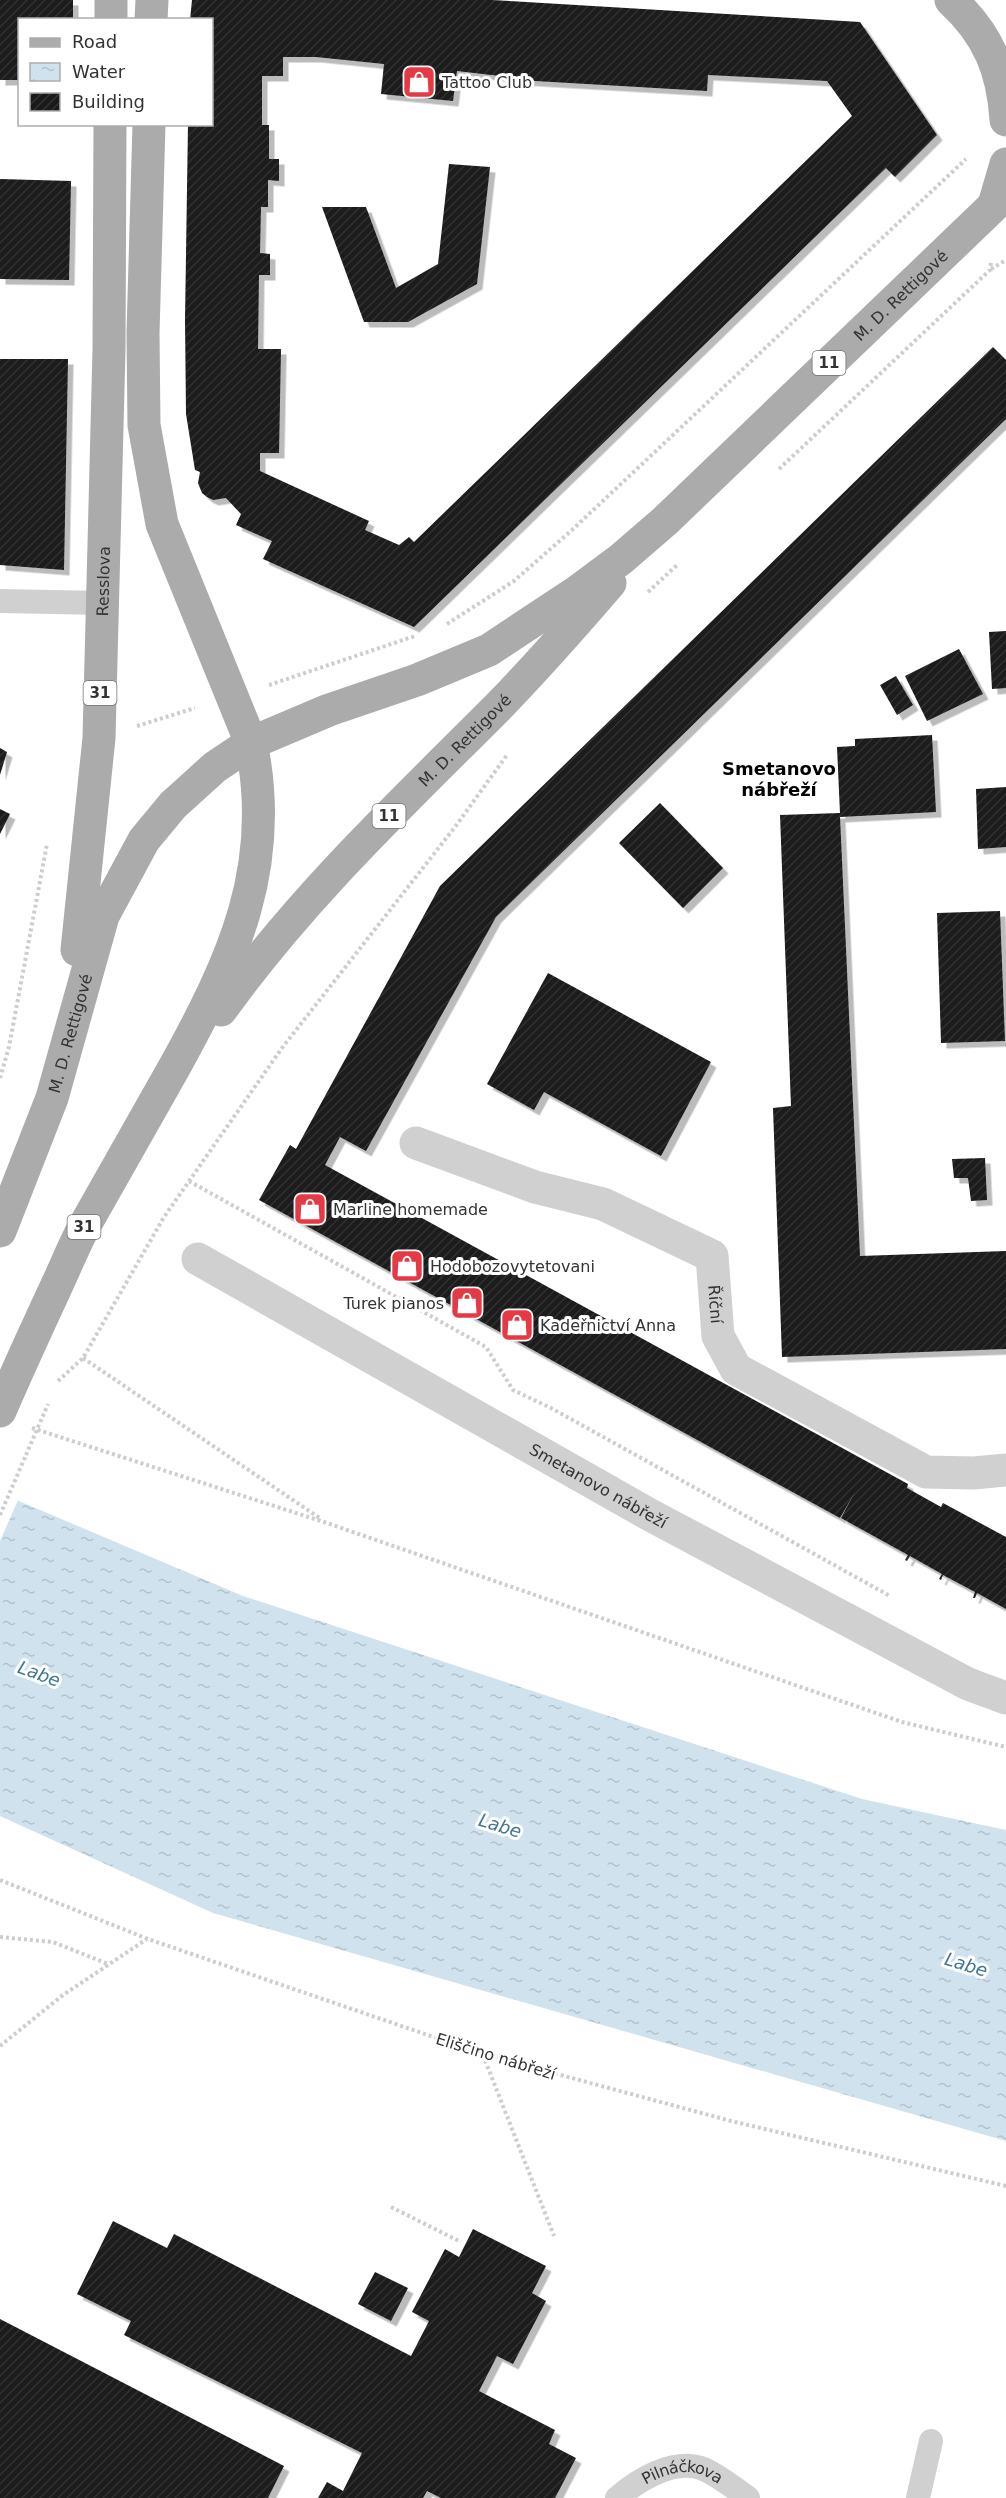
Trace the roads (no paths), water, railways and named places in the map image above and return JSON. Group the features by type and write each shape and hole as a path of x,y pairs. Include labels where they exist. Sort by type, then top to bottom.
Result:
{"main road":[{"path":"111,0 111,18"},
{"path":"152,0 152,18"},
{"path":"951,0 970,18 993,56 1004,89 1006,120"},
{"name":"Resslova","path":"69,1035 99,738 109,350 110,126"},
{"name":"31","path":"148,126 143,333 144,426 162,524 251,743"},
{"path":"1000,200 1006,164"},
{"name":"M. D. Rettigové","path":"0,1231 52,1098 102,916 144,840 173,805 215,767 251,743 328,710 417,680 489,650 578,591 621,559 665,521 1000,200"},
{"name":"M. D. Rettigové","path":"139,1131 224,1006 287,925 352,852 534,670 665,521"},
{"name":"M. D. Rettigové","path":"12,1418 27,1349 84,1227 212,998 244,915 253,878 260,812 251,743"}],"street":[{"name":"Říční","path":"416,1143 535,1186 603,1204 712,1256 718,1336 736,1369 926,1472 974,1473 1006,1470"},
{"name":"Smetanovo nábřeží","path":"198,1260 652,1516 968,1684 1006,1698"}],"lane":[{"path":"0,601 103,603"},
{"path":"918,2498 932,2441"},
{"name":"Pilnáčkova","path":"617,2498 628,2488 667,2467 700,2468 748,2498"}],"water":[{"name":"Labe","path":"0,1493 243,1596 862,1799 1006,1830 1006,2141 213,1913 0,1816"}],"place":[{"name":"Tattoo Club","path":"419,82"},
{"name":"Marline homemade","path":"310,1209"},
{"name":"Hodobozovytetovani","path":"407,1266"},
{"name":"Turek pianos","path":"467,1303"},
{"name":"Kadeřnictví Anna","path":"517,1325"}],"district":[{"name":"Smetanovo nábřeží","path":"779,779"}]}
